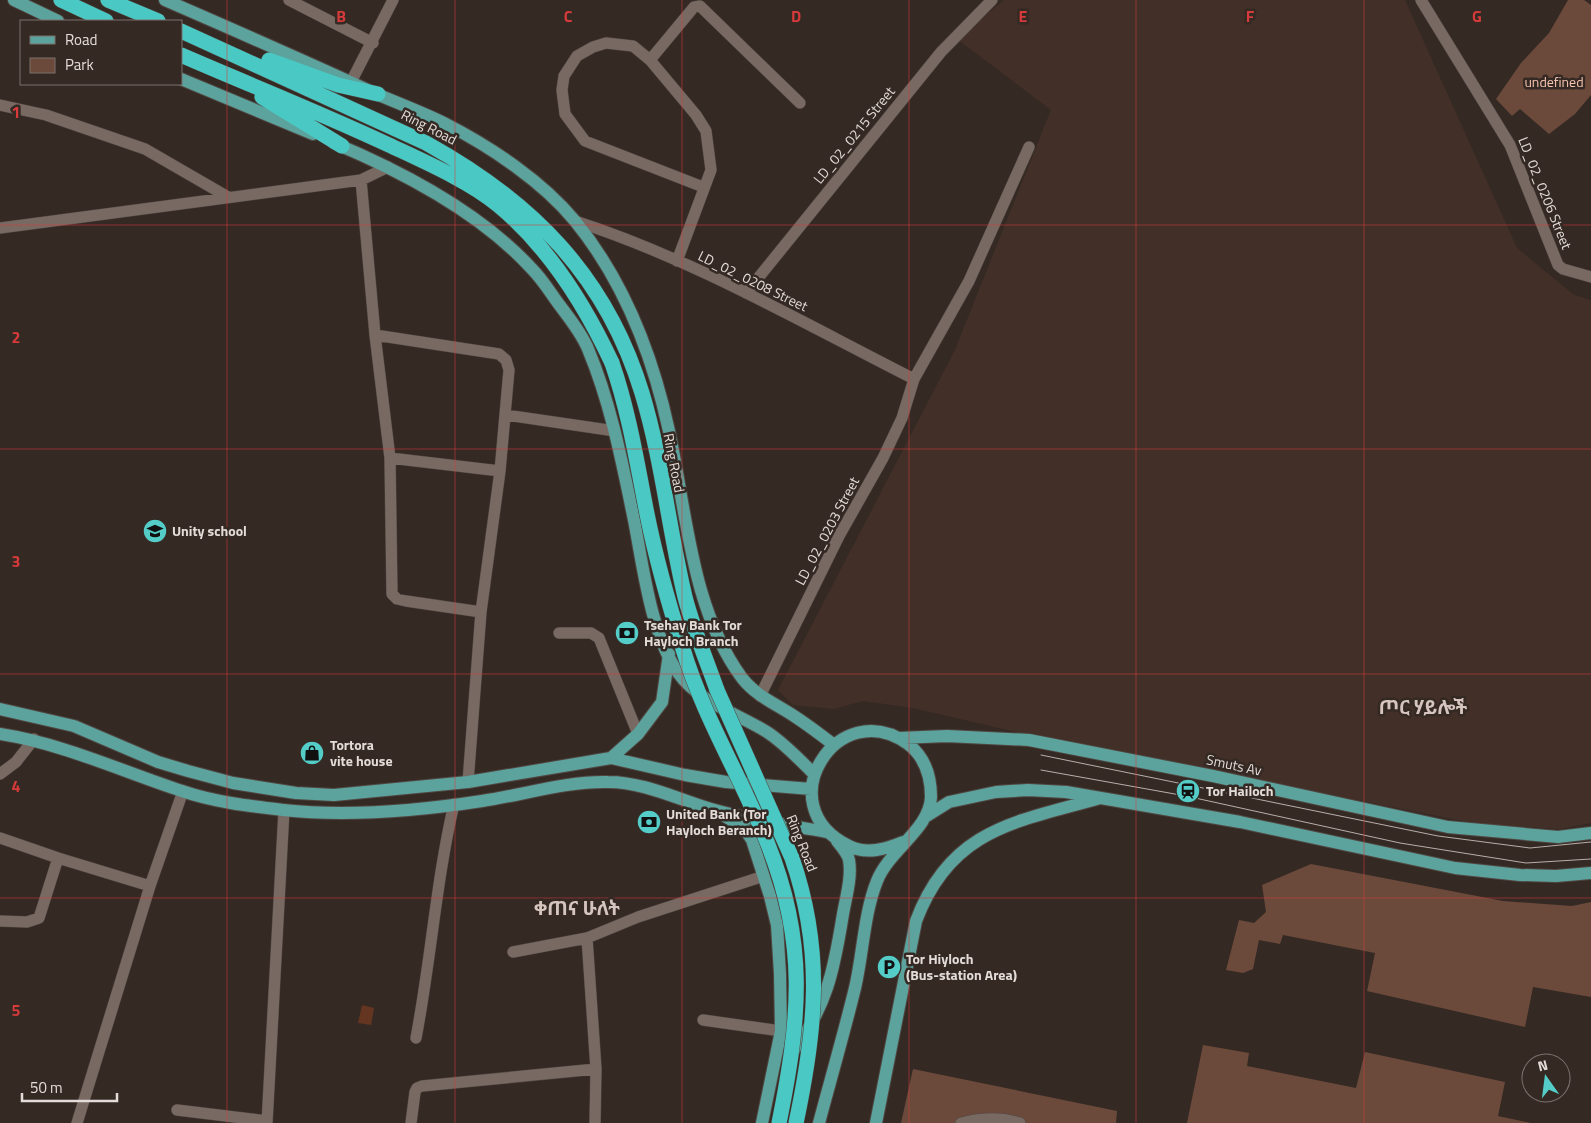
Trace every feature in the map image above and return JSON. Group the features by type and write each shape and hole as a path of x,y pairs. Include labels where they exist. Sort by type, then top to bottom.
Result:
{"highway":[{"path":"61,0 104,20"},
{"path":"108,0 156,20"},
{"name":"Ring Road","path":"182,31 426,143 487,180 531,215 563,247 611,318 629,356 647,413 685,598 698,639 717,690 792,858 805,905 811,933 815,996 810,1050 796,1123"},
{"path":"226,50 262,58 338,85 378,94"},
{"path":"182,55 312,110 440,168 498,204 545,252 594,326 612,363 620,386 652,534 683,650 707,711 768,842 789,913 796,953 796,1020 779,1123"},
{"path":"225,74 342,146"}],"main road":[{"path":"14,0 56,20"},
{"path":"165,0 447,124 513,165 545,191 575,221 608,269 641,334 655,374 669,429 697,572 726,652 744,680 760,696 795,716 834,745"},
{"path":"182,79 342,146 448,200 510,247 533,270 576,327 599,376 615,431 650,597 660,634 678,673 687,684 714,703 768,732 795,754 814,774"},
{"path":"611,758 638,734 662,702 669,654"},
{"path":"0,709 74,726 158,762 233,783 296,793 334,795 468,782 611,758 710,779 811,789"},
{"path":"771,1080 802,1040 823,1002 834,968 848,888 849,860 816,812 811,789 814,774 822,758 834,745 849,736 866,732 883,732 899,738 914,749 925,764 931,781 931,800 925,817 916,831 886,864 877,881 855,988 819,1123"},
{"path":"0,734 34,739 183,792 226,802 284,810 386,811 454,804 585,782 608,782 636,785 710,808 828,832"},
{"name":"Smuts Av","path":"899,738 948,736 1029,740 1213,776 1448,827 1558,837 1591,833"},
{"path":"385,791 386,811"},
{"path":"925,817 949,802 1003,791 1066,792 1266,828 1455,868 1520,875 1556,876 1591,873"},
{"path":"876,1123 916,921 925,898 938,876 957,857 984,836 1006,824 1102,798"},
{"path":"710,808 744,828 752,840 777,925 781,1031 762,1123"},
{"path":"837,841 853,848 870,851 888,849 904,842"}],"street":[{"path":"290,0 373,42"},
{"path":"351,82 393,0"},
{"name":"LD_02_0215 Street","path":"746,293 941,52 992,0"},
{"name":"LD_02_0206 Street","path":"1421,0 1510,145 1558,265 1563,269 1591,275"},
{"path":"650,60 694,7 700,6 800,103"},
{"path":"677,261 703,187 711,170 709,140 706,130 696,115 650,60 633,46 620,43 606,43 593,47 577,56 564,76 562,90 566,114 576,132 585,141 703,187"},
{"path":"0,105 46,115 145,149 228,197"},
{"name":"LD_02_0203 Street","path":"760,696 839,536 883,458 902,418 914,379 969,281 1029,147"},
{"path":"0,228 361,180 388,168"},
{"path":"361,180 375,335 390,458 392,594 397,599 406,601 480,612"},
{"name":"LD_02_0208 Street","path":"575,221 618,235 746,293 914,379"},
{"path":"375,335 500,354 506,360 509,370 500,471 480,612 468,782"},
{"path":"506,415 615,431"},
{"path":"390,458 500,471"},
{"path":"559,633 591,633 600,638 638,734"},
{"path":"0,774 16,762 34,739"},
{"path":"77,1123 150,886 183,792"},
{"path":"416,1038 427,982 446,841 454,804"},
{"path":"177,1110 267,1122 284,810"},
{"path":"0,838 150,886"},
{"path":"0,921 27,922 39,918 58,858"},
{"path":"513,952 587,938 638,917 764,876"},
{"path":"587,938 596,1070 595,1123"},
{"path":"703,1020 781,1031"},
{"path":"411,1123 415,1092 417,1088 422,1086 596,1070"},
{"path":"961,1123 973,1120 1006,1119 1020,1123"}],"shaded area":[{"path":"1004,0 1405,0 1517,248 1574,295 1591,300 1591,823 1559,829 1478,824 1025,734 913,708 863,701 834,709 793,705 778,690 955,350 1051,110 957,39"},
{"path":"362,1005 374,1008 371,1025 358,1023"}],"green space":[{"name":"undefined","path":"1568,0 1584,0 1591,5 1591,95 1575,114 1549,134 1520,109 1512,116 1496,99 1521,63 1549,33"},
{"path":"1311,864 1503,901 1572,906 1591,902 1591,997 1533,987 1525,1027 1367,991 1375,953 1283,935 1280,944 1259,940 1253,969 1243,973 1226,970 1239,920 1254,923 1266,912 1262,885"},
{"path":"1203,1045 1249,1053 1247,1066 1356,1088 1365,1052 1505,1082 1498,1116 1531,1123 1187,1123"},
{"path":"913,1069 1117,1111 1116,1123 901,1123"}],"tram line":[{"path":"1041,755 1438,836 1530,848 1591,842"},
{"path":"1041,770 1186,796 1400,843 1526,863 1591,859"}],"place":[{"name":"Unity school","path":"155,531"},
{"name":"Tsehay Bank Tor Hayloch Branch","path":"627,633"},
{"name":"Tortora vite house","path":"312,753"},
{"name":"Tor Hailoch","path":"1188,791"},
{"name":"United Bank (Tor Hayloch Beranch)","path":"649,822"},
{"name":"Tor Hiyloch (Bus-station Area)","path":"889,967"}],"district":[{"name":"ጦር ሃይሎች","path":"1423,707"},
{"name":"ቀጠና ሁለት","path":"577,908"}]}
